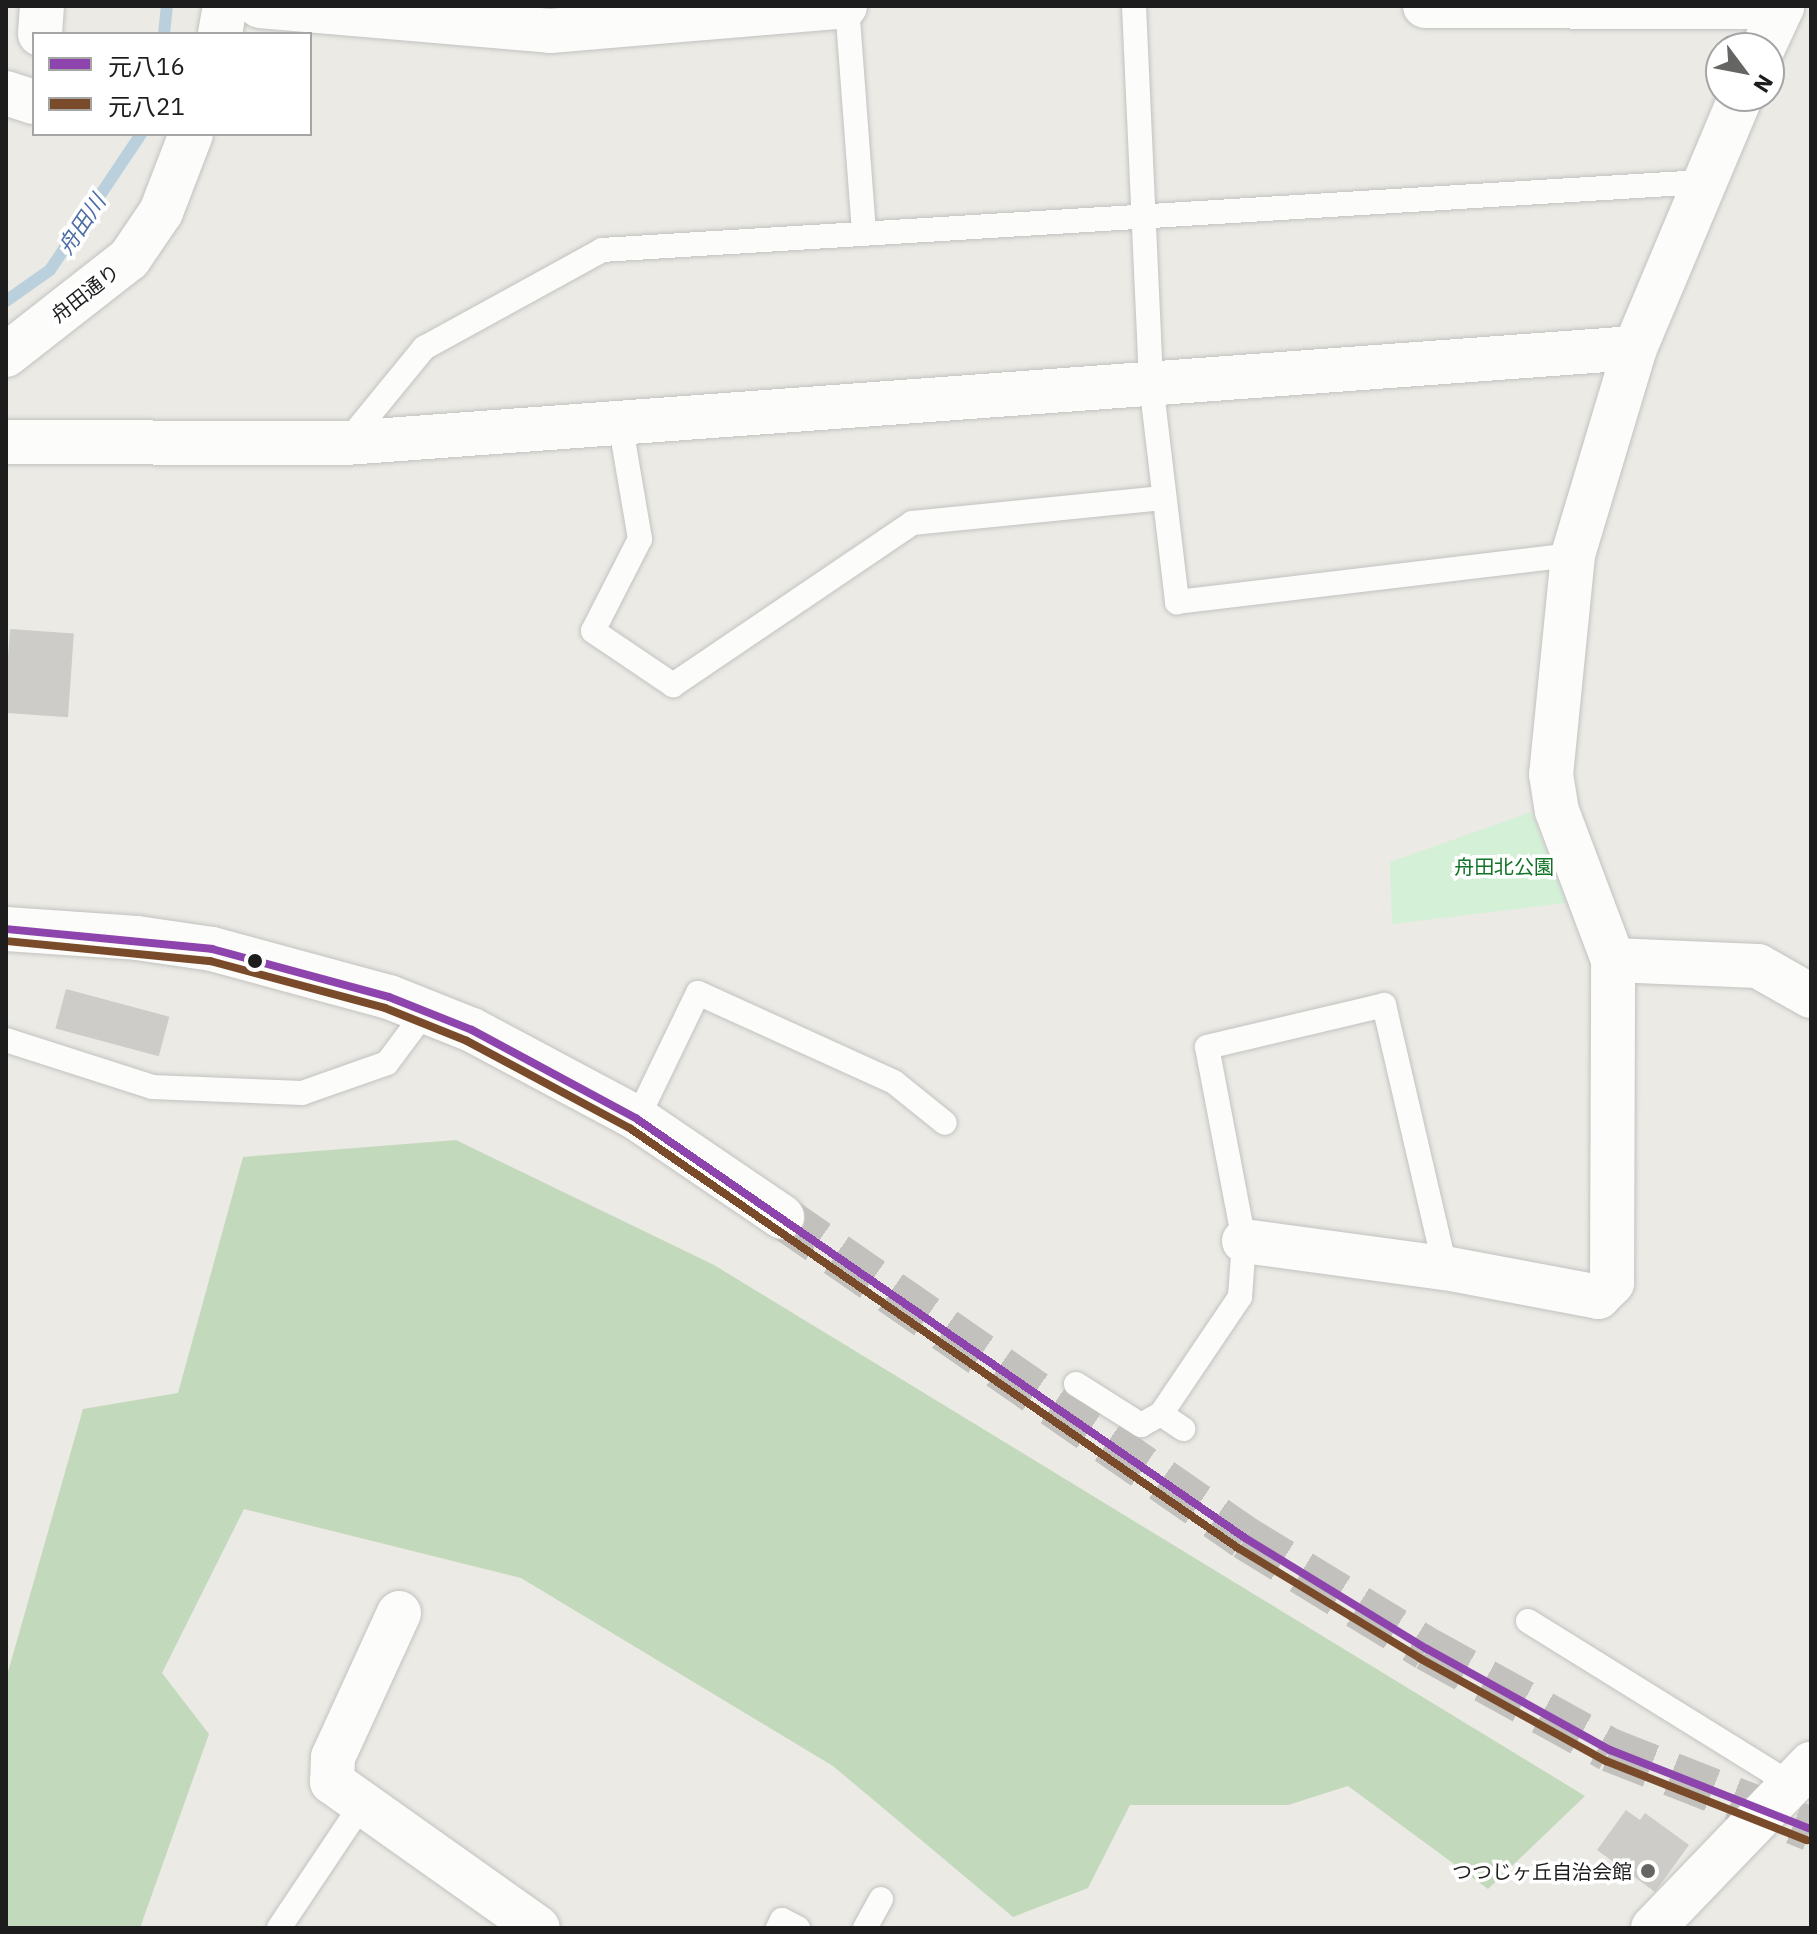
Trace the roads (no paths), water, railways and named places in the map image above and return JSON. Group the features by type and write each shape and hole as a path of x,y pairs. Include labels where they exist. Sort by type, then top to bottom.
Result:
{"street":[{"path":"40,32 42,6"},
{"path":"220,32 225,6"},
{"path":"260,6 550,31 846,6"},
{"path":"1425,6 1782,7 1770,32"},
{"path":"6,93 32,101"},
{"path":"1244,1241 1445,1268 1598,1297 1612,1283 1613,960 1557,811 1551,774 1573,555 1635,348 1700,182 1733,112"},
{"name":"舟田通り","path":"6,355 129,259 161,212 190,136"},
{"path":"6,442 346,443 1635,348"},
{"path":"6,929 59,930 212,949 425,1012 472,1030 637,1119 782,1217"},
{"path":"1613,960 1758,966 1811,996"},
{"path":"399,1613 333,1757 332,1782 529,1926"},
{"path":"1653,1928 1801,1774"}],"lane":[{"path":"846,6 864,233"},
{"path":"1134,6 1151,383 1161,498 1177,602 1573,555"},
{"path":"346,443 424,348 602,250 1142,214 1700,182"},
{"path":"620,422 640,539 593,631 673,685 912,523 1161,498"},
{"path":"637,1119 698,993 894,1082 945,1123"},
{"path":"1076,1384 1141,1425 1161,1414 1240,1297 1244,1241 1207,1047 1384,1005 1445,1268"},
{"path":"6,1040 152,1087 302,1093 387,1063 425,1012"},
{"path":"1161,1414 1183,1429"},
{"path":"1528,1621 1801,1774"},
{"path":"279,1928 362,1804"},
{"path":"865,1928 881,1899"},
{"path":"778,1928 782,1920 798,1928"}],"waterway":[{"name":"舟田川","path":"164,32 167,6"},
{"name":"舟田川","path":"6,301 50,270 140,136"}],"tunnel":[{"path":"782,1217 1245,1538 1427,1649 1610,1750 1811,1829"}],"place":[{"name":"つつじヶ丘自治会館","path":"1648,1871"}],"park label":[{"name":"舟田北公園","path":"1504,866"}]}
